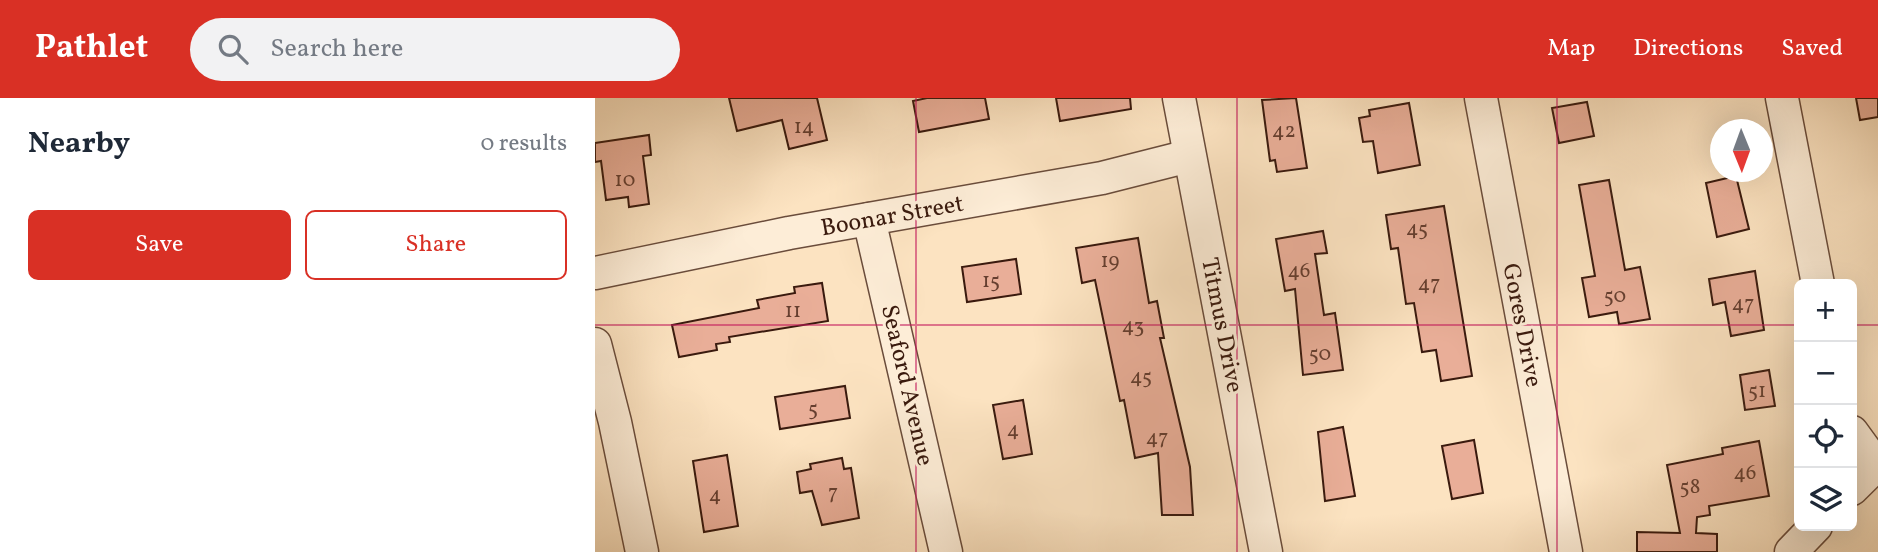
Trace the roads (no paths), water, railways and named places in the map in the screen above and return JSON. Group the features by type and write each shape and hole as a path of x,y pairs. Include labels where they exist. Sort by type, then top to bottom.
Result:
{"street":[{"name":"Titmus Drive","path":"1179,98 1266,552"},
{"name":"Gores Drive","path":"1481,98 1566,552"},
{"path":"1782,98 1817,279"},
{"name":"Boonar Street","path":"595,273 869,219 1102,178 1189,156"},
{"name":"Seaford Avenue","path":"869,219 946,552"},
{"path":"595,344 615,422 642,552"},
{"path":"1857,438 1877,464 1857,484"},
{"path":"1791,552 1811,531"}]}
